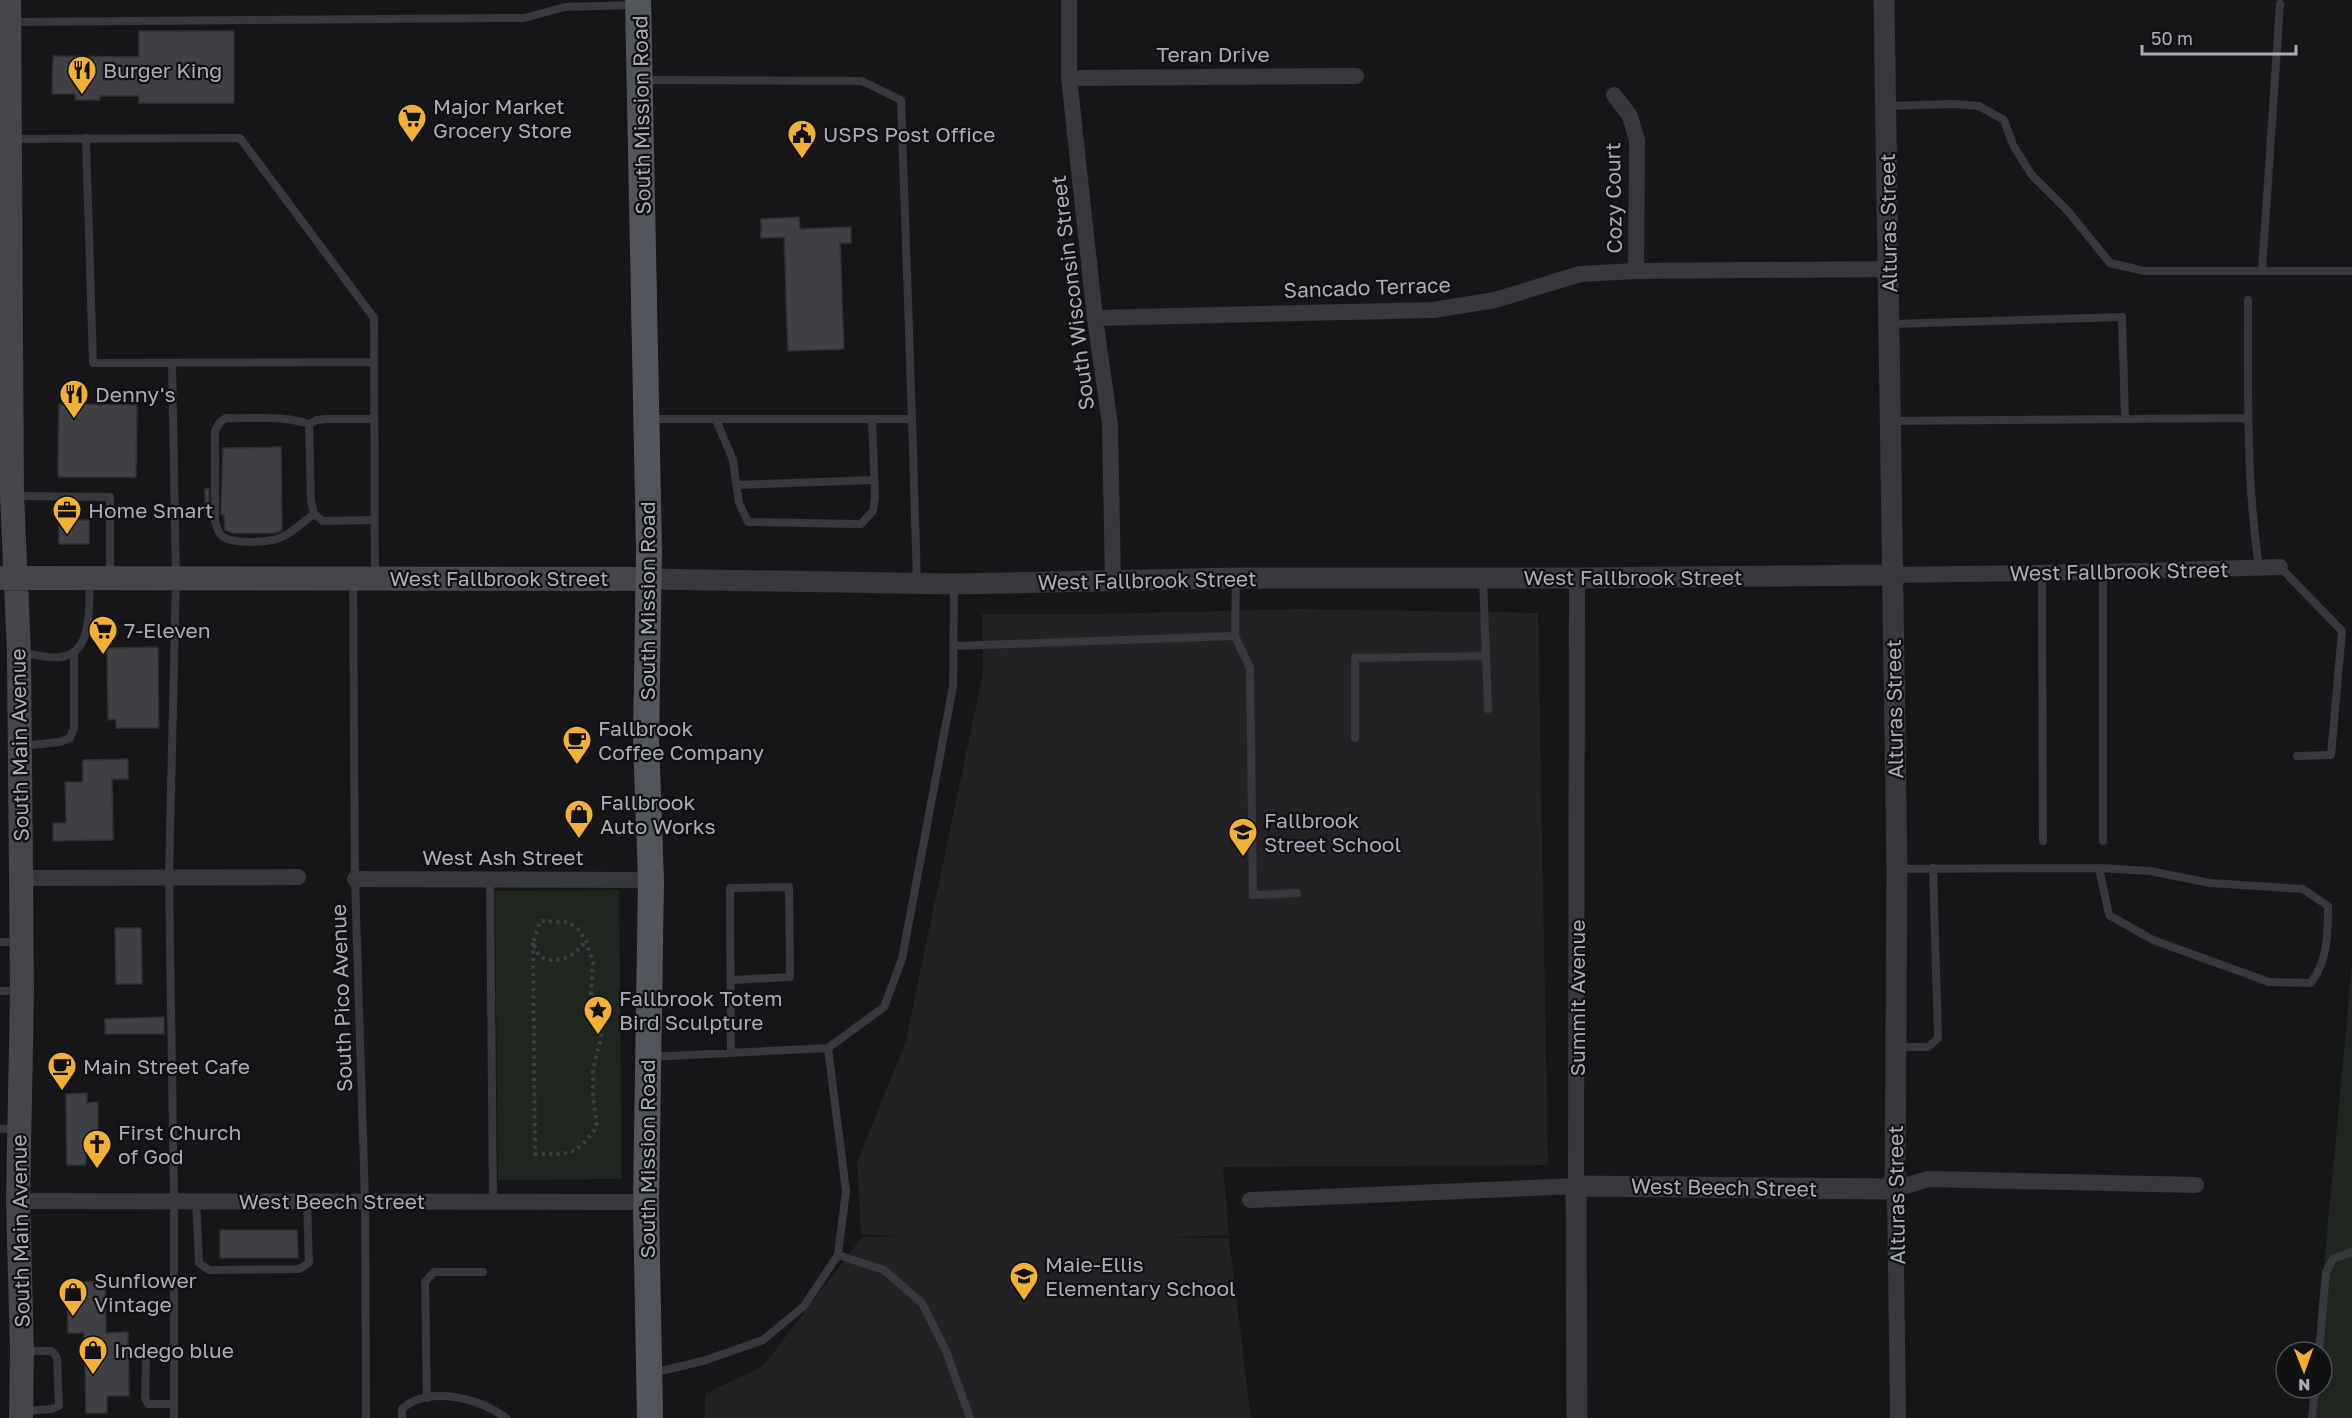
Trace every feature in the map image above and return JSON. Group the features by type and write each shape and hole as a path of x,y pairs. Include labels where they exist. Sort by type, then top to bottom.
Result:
{"main road":[{"name":"South Mission Road","path":"638,2 647,419 646,741 651,880 646,1202 650,1418"},
{"name":"South Main Avenue","path":"6,15 4,95 9,139 5,269 7,578 19,652 21,878 11,942 9,1129 18,1201 22,1351 21,1415"},
{"name":"West Fallbrook Street","path":"7,578 648,579"}],"street":[{"name":"South Wisconsin Street","path":"1069,0 1069,78 1095,318 1110,424 1113,581"},
{"name":"Alturas Street","path":"1884,0 1897,869 1894,1047 1898,1418"},
{"name":"Teran Drive","path":"1069,78 1356,76"},
{"name":"Cozy Court","path":"1614,95 1630,117 1637,140 1636,271"},
{"name":"Sancado Terrace","path":"1095,318 1434,310 1495,300 1580,274 1636,271 1889,269"},
{"name":"West Fallbrook Street","path":"648,579 954,584 1236,578 1892,575 2280,567"},
{"name":"Summit Avenue","path":"1577,578 1577,1418"},
{"path":"21,878 298,877"},
{"name":"West Ash Street","path":"355,879 651,880"},
{"name":"West Beech Street","path":"1250,1200 1576,1186 1895,1189 1928,1179 2196,1185"},
{"name":"West Beech Street","path":"18,1201 646,1202"}],"lane":[{"path":"6,15 524,18 565,7 638,2"},
{"path":"2262,271 2280,4"},
{"path":"640,80 862,81 901,100 917,583"},
{"path":"1886,105 1979,106 2004,120 2013,145 2031,174 2067,210 2110,263 2144,271 2352,271"},
{"path":"9,139 86,138 93,363 374,362"},
{"name":"South Pico Avenue","path":"86,138 240,138 374,318 374,520 364,578 355,879 364,1201 366,1418"},
{"path":"2248,300 2248,418 2253,530 2259,567"},
{"path":"1890,324 2122,317 2125,418"},
{"path":"172,363 176,578 169,876 174,1200 174,1418"},
{"path":"314,514 284,537 274,541 241,542 219,534 215,522 215,431 220,422 226,418 296,420 309,424 325,419 374,419"},
{"path":"1891,421 2248,418"},
{"path":"647,419 912,419"},
{"path":"716,420 733,460 739,503 748,522 861,524 873,511 872,419"},
{"path":"309,424 311,501 314,514 323,521 374,520"},
{"path":"736,485 874,480"},
{"path":"8,503 110,497 100,578 82,644 74,653 61,657 19,652"},
{"path":"2280,567 2342,631 2331,755 2297,756"},
{"path":"2103,572 2103,841"},
{"path":"2042,573 2043,841"},
{"path":"1236,578 1235,636 1250,668 1254,894 1297,893"},
{"path":"1483,578 1488,709"},
{"path":"647,1057 828,1048 885,1007 902,959 953,686 954,584"},
{"path":"954,646 1235,636"},
{"path":"20,746 60,742 70,738 74,728 74,653"},
{"path":"1355,738 1355,658 1486,656"},
{"path":"1894,1047 1928,1047 1938,1038 1933,868"},
{"path":"1897,869 2099,868 2150,871 2210,883 2303,889 2328,906 2328,939 2321,969 2311,983 2269,982 2153,940 2109,915 2099,868"},
{"path":"489,879 493,1201"},
{"path":"731,1053 730,888 789,887 790,978 732,980"},
{"path":"649,1374 706,1360 763,1340 804,1306 838,1255 846,1191 828,1048"},
{"path":"196,1200 199,1263 209,1270 299,1269 309,1263 307,1201"},
{"path":"2320,1340 2326,1272 2333,1259 2352,1252"},
{"path":"838,1255 885,1270 922,1304 946,1351 970,1418"},
{"path":"427,1398 425,1282 434,1272 483,1272"},
{"path":"21,1415 59,1406 57,1358 52,1351 22,1351"},
{"path":"146,1360 145,1398 148,1404 174,1404"},
{"path":"402,1418 402,1409 411,1401 446,1396 474,1400 506,1418"},
{"path":"2312,1418 2314,1400"}],"path":[{"path":"540,921 568,922 578,929 586,941 593,963 591,995 603,1020 593,1068 593,1097 597,1126 581,1147 566,1154 535,1154 533,943 540,921"},
{"path":"533,943 540,957 550,961 566,959 575,954 586,941"}],"shaded area":[{"name":"Fallbrook Street School","path":"1299,609 1538,613 1548,1165 1223,1167 1229,1235 1165,1238 1229,1238 1251,1418 705,1418 705,1394 763,1366 862,1237 902,1237 861,1234 857,1162 905,1044 983,673 982,614 1098,614"},
{"path":"619,890 622,1179 498,1180 495,891"},
{"path":"2352,964 2352,1418 2310,1418 2312,1400 2334,1400 2334,1340 2317,1340"}],"building":[{"path":"139,31 234,31 234,103 139,103 139,96 100,96 100,100 75,100 75,94 52,94 53,56 139,57"},
{"path":"799,217 800,229 851,227 851,243 840,243 844,349 788,351 784,237 761,238 761,219"},
{"path":"59,404 137,405 136,477 58,477"},
{"path":"281,447 282,530 275,533 232,533 225,530 224,515 221,515 223,448"},
{"path":"205,489 209,489 209,515 205,515"},
{"path":"59,507 76,508 75,520 89,520 89,544 59,544"},
{"path":"158,647 159,728 116,728 116,719 108,720 107,648"},
{"path":"128,759 128,779 112,779 113,840 53,841 53,823 66,823 65,782 83,782 83,760"},
{"path":"115,928 141,928 142,984 116,984"},
{"path":"164,1017 164,1034 105,1034 105,1019"},
{"path":"87,1093 87,1103 98,1102 98,1142 86,1142 86,1165 67,1165 66,1094"},
{"path":"220,1230 297,1230 298,1258 220,1258"},
{"path":"105,1281 106,1333 128,1332 129,1396 107,1396 107,1413 86,1413 84,1333 68,1333 67,1282"}],"place":[{"name":"Burger King","path":"82,96"},
{"name":"Major Market Grocery Store","path":"412,144"},
{"name":"USPS Post Office","path":"802,160"},
{"name":"Denny's","path":"74,420"},
{"name":"Home Smart","path":"67,536"},
{"name":"7-Eleven","path":"103,656"},
{"name":"Fallbrook Coffee Company","path":"577,766"},
{"name":"Fallbrook Auto Works","path":"579,840"},
{"name":"Fallbrook Street School","path":"1243,858"},
{"name":"Fallbrook Totem Bird Sculpture","path":"598,1036"},
{"name":"Main Street Cafe","path":"62,1092"},
{"name":"First Church of God","path":"97,1170"},
{"name":"Maie-Ellis Elementary School","path":"1024,1302"},
{"name":"Sunflower Vintage","path":"73,1318"},
{"name":"Indego blue","path":"93,1376"}]}
